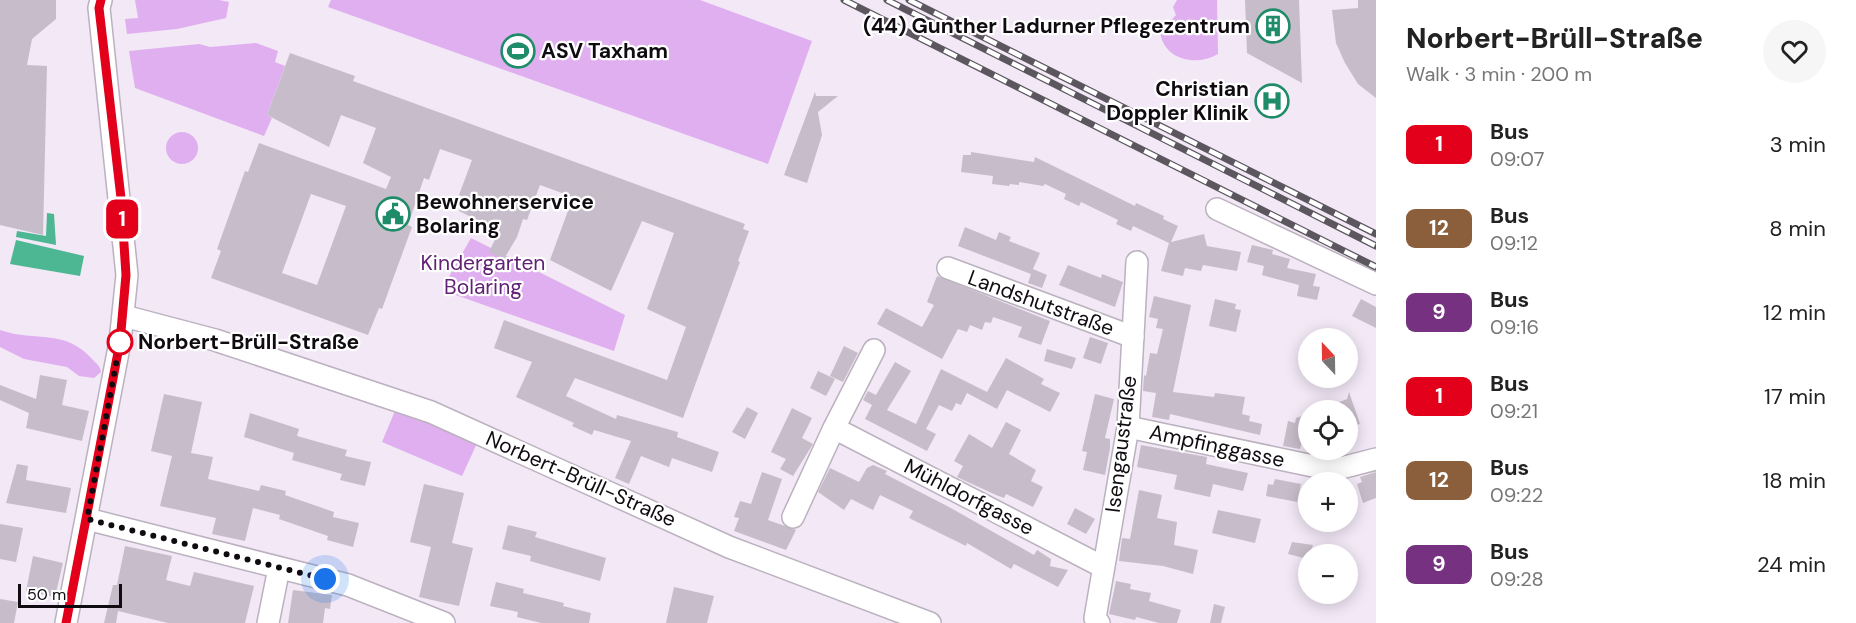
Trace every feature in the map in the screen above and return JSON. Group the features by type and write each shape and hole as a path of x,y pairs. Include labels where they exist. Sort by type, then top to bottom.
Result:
{"street":[{"path":"66,623 124,316 126,275 121,198 98,3"},
{"path":"1217,209 1376,284"},
{"name":"Isengaustraße","path":"1099,623 1095,618 1128,427 1137,262"},
{"name":"Landshutstraße","path":"948,268 1133,337"},
{"name":"Norbert-Brüll-Straße","path":"124,316 215,340 431,412 740,552 930,623"},
{"path":"793,517 834,428 874,350"},
{"name":"Ampfinggasse","path":"1128,427 1313,466 1341,468 1376,459"},
{"name":"Mühldorfgasse","path":"834,428 1103,567"},
{"path":"87,519 348,585 444,623"},
{"path":"268,623 279,568"}],"green space":[{"path":"135,0 229,2 226,18 177,29 127,34 125,19 138,18"},
{"path":"331,0 700,0 812,41 768,164 328,7"},
{"path":"1177,0 1217,0 1218,54 1200,60 1191,60 1174,55 1168,49 1160,32 1176,15 1173,7"},
{"path":"256,43 278,51 275,62 285,66 267,115 272,118 264,136 135,88 129,51 199,44 210,47"},
{"path":"182,132 193,137 198,148 193,159 182,164 171,159 166,148 171,137"},
{"name":"Kindergarten Bolaring","path":"471,238 625,315 614,351 453,294 447,280"},
{"path":"0,330 13,334 61,340 72,344 83,350 97,364 101,372 94,378 79,376 67,367 24,359 0,347"},
{"path":"397,406 478,441 462,476 382,442"}],"shaded area":[{"path":"47,213 54,214 56,245 16,237 17,231 46,236"},
{"path":"16,240 84,256 80,276 10,264"}],"building":[{"path":"0,0 56,0 56,19 32,39 27,65 47,66 43,235 0,225"},
{"name":"(44) Gunther Ladurner Pflegezentrum","path":"1245,0 1299,0 1302,83 1247,53"},
{"path":"1358,0 1376,0 1376,98 1358,84 1336,43 1332,10 1358,8"},
{"path":"290,53 355,76 353,81 745,224 743,229 749,231 738,261 740,262 683,418 575,378 566,396 616,419 617,415 678,432 677,437 719,452 712,472 672,458 669,467 641,456 629,484 615,478 631,441 594,430 592,435 572,426 574,423 516,397 532,362 494,348 504,320 667,380 686,327 647,309 674,233 642,221 611,291 550,260 573,197 540,185 527,220 523,219 517,237 504,259 489,252 499,231 459,211 464,197 459,195 472,160 440,149 429,180 424,178 408,225 412,227 382,309 379,308 368,335 211,278 221,251 217,249 245,171 248,172 259,143 386,189 391,177 363,163 376,128 341,115 329,147 267,115","holes":["311,194 346,206 317,285 282,273"]},
{"path":"815,92 816,96 838,96 818,112 822,135 807,183 784,175"},
{"path":"971,152 1034,162 1035,157 1135,206 1136,203 1164,216 1163,219 1178,226 1171,242 1204,234 1207,246 1241,252 1237,271 1203,265 1201,271 1185,268 1183,276 1161,271 1169,243 1133,226 1131,231 1116,224 1118,220 1081,202 1079,206 1064,199 1066,194 1045,184 1043,186 1019,182 1019,185 1010,184 1009,186 992,184 993,176 961,172 963,155 971,155"},
{"path":"965,227 996,240 999,232 1011,237 1009,241 1040,253 1033,269 1047,275 1042,288 1028,283 1031,274 958,246"},
{"path":"1252,245 1273,250 1272,254 1290,259 1287,268 1316,274 1313,286 1320,287 1317,300 1297,296 1299,285 1262,275 1264,266 1247,262"},
{"path":"1068,265 1101,278 1102,274 1123,282 1115,307 1059,285"},
{"path":"937,276 1050,321 1041,345 1018,337 1022,327 993,317 991,323 985,322 982,330 970,325 967,332 958,329 942,359 877,324 886,308 922,327 934,305 927,302"},
{"path":"1154,296 1191,305 1173,392 1214,397 1215,393 1245,397 1242,414 1250,416 1249,421 1262,424 1260,435 1170,414 1169,420 1152,417 1156,393 1143,391 1144,375 1146,376 1150,353 1157,354 1163,329 1156,328 1158,319 1149,317"},
{"path":"1215,299 1236,304 1235,309 1241,310 1236,332 1209,326"},
{"path":"1361,299 1376,307 1376,328 1352,316"},
{"path":"1090,337 1108,343 1101,364 1083,358"},
{"path":"844,346 858,353 843,382 830,376"},
{"path":"1047,349 1076,358 1072,369 1044,361"},
{"path":"1006,358 1044,379 1041,384 1060,393 1050,412 1007,390 997,409 967,393 961,405 956,403 952,411 939,405 926,429 936,434 927,451 865,419 872,405 863,400 868,391 876,395 895,362 911,371 887,410 916,424 941,369 987,392"},
{"path":"818,371 835,379 826,396 810,388"},
{"path":"40,375 67,380 62,405 89,411 82,441 26,428 29,413 0,400 0,385 36,399"},
{"path":"164,394 202,402 191,453 213,457 208,479 259,491 261,485 286,491 285,495 334,512 333,517 359,523 353,547 327,540 328,536 279,519 280,515 253,508 245,541 212,534 216,518 160,506 172,456 151,451"},
{"path":"1095,394 1114,399 1105,438 1110,439 1110,448 1105,475 1083,470 1087,452 1082,451"},
{"path":"747,407 758,413 745,439 732,432"},
{"path":"792,408 812,418 802,438 813,444 793,476 780,469 786,459 771,452"},
{"path":"250,413 299,429 297,436 347,450 345,456 371,462 365,486 340,480 342,474 292,460 294,453 244,437"},
{"path":"1298,417 1298,449 1283,446 1288,421 1295,423"},
{"path":"1006,422 1021,430 1009,454 1036,470 1031,481 1043,487 1033,507 1006,494 1004,498 996,495 957,477 963,466 954,461 969,434 992,448"},
{"path":"1141,445 1207,457 1206,464 1248,473 1243,491 1213,484 1210,497 1174,489 1177,475 1137,467"},
{"path":"17,464 28,466 26,480 71,488 66,513 6,503"},
{"path":"873,465 887,471 885,474 1034,555 1037,550 1051,559 1050,566 1068,570 1058,587 1014,564 1011,569 967,543 966,546 909,518 913,511 880,495 873,510 851,499 844,510 818,492 830,468 859,482 867,468"},
{"path":"762,472 782,479 768,520 796,530 786,550 734,531 739,518 734,517 740,501 751,504"},
{"path":"1376,472 1376,498 1363,503 1358,487 1358,484 1362,482 1360,477"},
{"path":"1275,479 1298,483 1297,502 1266,496 1268,484 1273,485"},
{"path":"424,484 464,493 452,543 473,548 459,606 419,597 431,547 410,542"},
{"path":"1139,490 1162,495 1157,518 1177,522 1174,545 1198,550 1193,574 1163,566 1119,561 1122,538 1130,539"},
{"path":"1075,508 1095,519 1086,534 1067,524"},
{"path":"1218,510 1261,519 1255,543 1212,533"},
{"path":"0,524 23,528 16,562 0,559"},
{"path":"508,525 537,532 535,537 606,558 600,581 530,561 531,556 502,549"},
{"path":"1292,542 1306,544 1298,544 1298,556 1288,554"},
{"path":"125,546 172,556 166,580 190,586 194,572 254,586 245,623 168,623 118,611 116,623 104,623 113,585 117,585"},
{"path":"33,556 63,563 55,597 26,591"},
{"path":"1116,581 1131,584 1130,589 1151,593 1149,601 1181,610 1177,623 1159,623 1136,617 1135,620 1109,614"},
{"path":"496,582 524,589 523,593 564,603 563,606 591,613 589,623 541,623 517,617 518,612 490,606"},
{"path":"674,587 714,596 707,623 666,623"},
{"path":"293,590 332,595 330,609 325,608 323,623 288,623"},
{"path":"0,599 18,602 14,623 0,623"},
{"path":"1214,604 1225,607 1221,623 1210,623"}],"railway":[{"path":"844,0 1376,267"},
{"path":"887,0 1376,246"},
{"path":"909,0 1376,234"}],"bus line":[{"name":"1","path":"66,623 120,342 126,298 121,198 99,8 101,0"}],"place":[{"name":"(44) Gunther Ladurner Pflegezentrum","path":"1273,26"},
{"name":"ASV Taxham","path":"518,51"},
{"name":"Christian Doppler Klinik","path":"1272,101"},
{"name":"Bewohnerservice Bolaring","path":"393,214"},
{"name":"Norbert-Brüll-Straße","path":"120,342"}],"route":[{"path":"120,342 87,519 325,579"}]}
